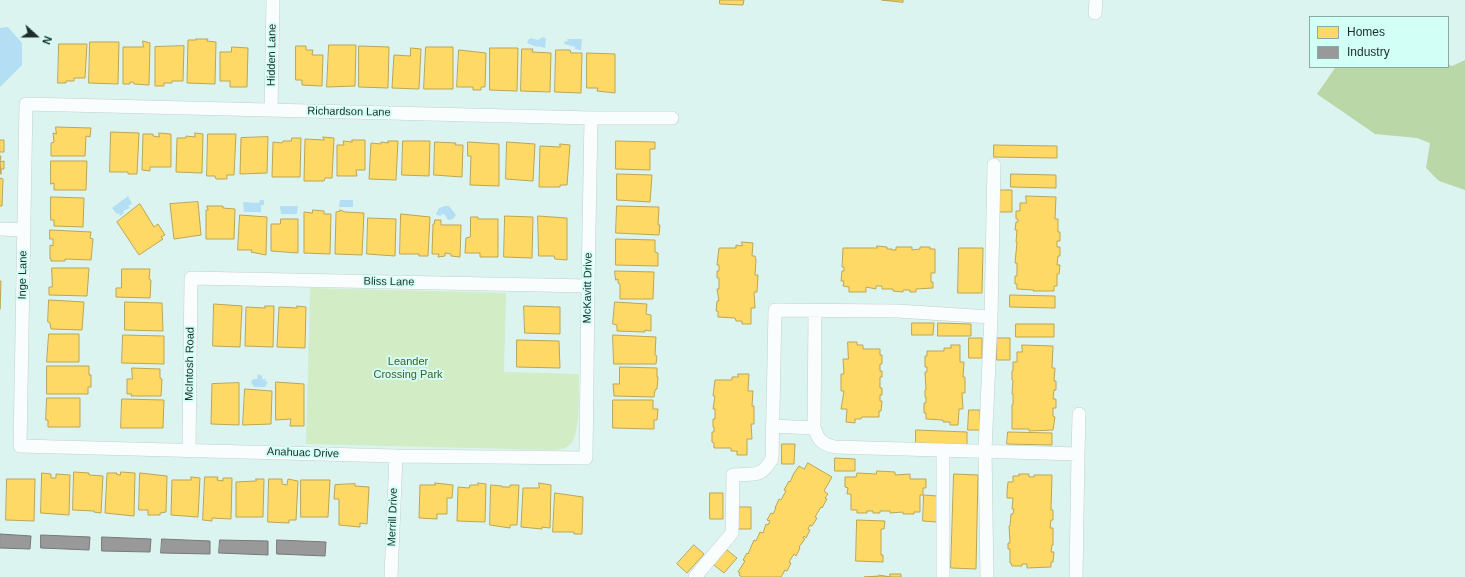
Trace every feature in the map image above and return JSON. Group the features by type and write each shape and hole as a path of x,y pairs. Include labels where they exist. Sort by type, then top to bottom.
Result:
{"street":[{"name":"Hidden Lane","path":"271,110 273,0"},
{"path":"1095,14 1096,0"},
{"name":"Richardson Lane","path":"26,104 592,118 672,118"},
{"name":"Inge Lane","path":"20,446 26,104"},
{"name":"McKavitt Drive","path":"586,458 592,118"},
{"path":"987,577 986,450 991,317 994,165"},
{"path":"0,229 24,230"},
{"name":"Bliss Lane","path":"191,278 588,286"},
{"name":"McIntosh Road","path":"189,450 191,278"},
{"path":"695,577 732,533 733,475 761,473 772,459 774,310 898,311 991,317"},
{"path":"815,311 814,428 818,438 825,444 835,447 986,450 1078,454"},
{"path":"1076,577 1080,414"},
{"path":"772,426 814,428"},
{"name":"Anahuac Drive","path":"20,446 396,456 586,458"},
{"path":"943,450 943,577"},
{"name":"Merrill Drive","path":"391,577 396,456"}],"green space":[{"path":"1465,60 1465,190 1439,181 1426,168 1430,143 1417,138 1375,134 1317,94 1335,68 1449,68 1449,64 1452,66"},
{"name":"Leander Crossing Park","path":"310,288 506,293 504,372 579,374 577,425 572,443 566,448 555,450 306,444"}],"water":[{"path":"8,27 22,43 22,65 0,87 0,28"},
{"path":"543,37 546,39 545,48 527,43 531,38 538,40"},
{"path":"567,39 582,39 581,50 564,44 565,41 568,41"},
{"path":"128,196 132,204 128,206 130,208 123,211 124,213 120,216 119,213 117,214 112,208"},
{"path":"260,200 264,200 264,205 261,205 261,212 244,212 243,202 259,203"},
{"path":"340,200 353,200 353,207 339,207"},
{"path":"280,206 298,206 297,214 281,214"},
{"path":"449,206 456,215 453,219 448,220 445,215 442,214 441,216 436,214 439,208"},
{"path":"258,374 262,376 262,379 266,379 265,381 268,382 265,387 254,387 251,382 253,379 257,379"}],"building: Homes":[{"path":"720,0 744,0 743,5 720,4"},
{"path":"882,0 903,0 903,2"},
{"path":"208,39 207,41 216,42 215,84 187,83 188,40"},
{"path":"143,41 150,43 149,85 134,84 133,82 130,82 130,84 123,84 123,47 143,47"},
{"path":"90,42 119,42 118,84 89,83"},
{"path":"59,44 87,44 85,78 74,78 74,81 58,83"},
{"path":"329,45 356,45 355,86 327,87"},
{"path":"184,46 183,81 172,81 172,83 164,83 164,86 155,86 155,47"},
{"path":"296,46 306,46 306,50 313,50 312,55 323,55 322,86 302,85 302,80 296,80"},
{"path":"359,46 389,47 388,88 359,87"},
{"path":"232,47 248,48 247,87 230,87 230,81 220,81 220,52 231,52"},
{"path":"426,47 453,47 453,89 424,89"},
{"path":"411,48 421,49 419,89 392,88 394,55 410,56"},
{"path":"490,48 518,48 517,91 490,90"},
{"path":"522,49 533,49 532,52 551,53 550,92 521,91"},
{"path":"459,50 486,53 485,87 481,87 481,90 473,90 473,87 457,87"},
{"path":"556,50 570,50 571,53 582,53 581,93 555,92"},
{"path":"587,53 615,54 615,93 597,91 598,88 587,88"},
{"path":"56,127 91,128 90,137 86,136 85,156 51,156 51,143 54,142 53,133 56,134"},
{"path":"111,132 139,133 137,174 128,174 128,172 110,172"},
{"path":"159,133 171,134 171,167 150,167 150,171 142,170 143,134 153,134 153,136 159,137"},
{"path":"195,133 203,134 202,173 176,172 177,138 186,138 186,136 195,137"},
{"path":"208,134 236,134 234,175 227,175 227,179 216,179 215,176 207,176"},
{"path":"268,137 267,173 240,174 241,138"},
{"path":"323,137 334,138 332,178 325,178 324,181 304,181 305,139 324,140"},
{"path":"292,138 301,138 300,177 272,177 273,142 282,143 283,141 291,141"},
{"path":"0,140 4,140 4,152 0,152"},
{"path":"352,140 365,140 365,170 356,170 357,176 337,176 337,145 344,145 343,141 352,142"},
{"path":"388,141 398,141 396,180 369,179 371,143 381,144 381,142 388,143"},
{"path":"403,141 430,141 429,176 402,175"},
{"path":"616,141 655,142 655,149 650,149 650,170 616,169"},
{"path":"435,142 456,143 455,145 463,145 462,177 434,175"},
{"path":"468,142 499,144 499,186 470,185 471,156 468,156"},
{"path":"507,142 535,144 533,181 506,179"},
{"path":"560,144 570,145 567,185 560,185 560,187 539,187 540,146 560,147"},
{"path":"994,145 1057,146 1057,158 994,157"},
{"path":"4,161 4,169 1,169 1,174 0,162"},
{"path":"51,161 87,161 86,190 54,190 54,183 51,184"},
{"path":"617,174 652,175 650,202 617,200"},
{"path":"1011,174 1056,175 1056,188 1011,187"},
{"path":"0,178 3,179 2,206 0,206"},
{"path":"1000,190 1012,190 1012,212 999,212"},
{"path":"1026,196 1056,197 1055,219 1058,219 1058,232 1060,232 1060,241 1057,241 1057,247 1060,247 1060,256 1058,256 1057,265 1060,265 1059,274 1057,274 1057,286 1054,286 1054,291 1017,289 1017,284 1015,284 1015,276 1017,276 1017,263 1015,263 1017,230 1015,230 1016,222 1018,222 1018,219 1016,219 1016,211 1020,211 1020,203 1026,203"},
{"path":"51,197 84,198 83,227 54,226 54,220 51,220"},
{"path":"198,202 201,235 174,239 170,204"},
{"path":"140,204 154,227 158,224 165,235 161,237 163,239 139,255 117,222"},
{"path":"207,206 223,206 223,208 235,209 234,239 206,239"},
{"path":"617,206 659,207 659,235 616,233"},
{"path":"313,210 324,211 324,214 331,214 330,254 304,253 304,212 312,213"},
{"path":"340,210 345,212 364,213 362,255 335,254 336,212"},
{"path":"401,214 430,217 428,256 419,256 419,254 400,254"},
{"path":"240,215 267,217 266,255 251,252 252,250 238,250"},
{"path":"505,216 533,217 532,258 504,257"},
{"path":"538,216 567,218 567,260 555,259 554,256 539,256"},
{"path":"471,217 478,217 478,219 498,219 498,257 480,257 480,253 465,253 466,238 470,237"},
{"path":"368,218 396,219 395,256 367,254"},
{"path":"281,219 298,219 298,253 271,251 271,224 280,224"},
{"path":"435,220 441,220 441,225 461,225 460,257 451,256 451,254 445,253 445,256 438,257 439,254 432,254 433,224"},
{"path":"50,230 91,232 90,238 93,239 91,260 65,259 65,261 51,261 50,245 53,246 53,239 50,239"},
{"path":"616,239 655,240 655,252 658,253 658,266 616,265"},
{"path":"742,242 753,243 752,256 755,256 756,260 755,275 758,275 757,292 754,292 755,308 751,308 751,324 742,324 742,321 736,321 735,318 718,317 718,311 716,311 717,301 719,301 717,289 719,289 719,278 717,278 717,271 719,271 719,265 717,265 719,248 736,248 736,245 742,246"},
{"path":"877,246 887,247 887,249 892,250 896,250 896,247 912,247 912,250 920,249 920,247 930,247 930,249 935,249 935,273 931,273 933,288 916,289 916,292 903,290 903,292 893,291 893,289 882,289 882,286 876,286 876,289 866,287 866,292 849,292 849,287 843,286 844,281 841,281 842,271 844,271 844,267 842,267 843,248 877,248"},
{"path":"959,248 983,248 982,293 958,293"},
{"path":"52,268 89,268 87,296 49,295 49,287 52,287"},
{"path":"122,269 150,269 150,298 116,297 116,288 121,288"},
{"path":"615,271 654,272 653,299 620,299 620,284 618,283 618,279 616,280"},
{"path":"0,281 1,281 0,309"},
{"path":"1010,295 1055,296 1055,308 1010,307"},
{"path":"49,300 84,302 82,330 51,329 50,323 48,322"},
{"path":"125,302 162,303 163,331 125,330"},
{"path":"615,302 647,304 646,314 651,315 651,331 617,331 617,325 613,324"},
{"path":"214,304 242,306 240,347 213,346"},
{"path":"265,306 274,306 273,347 245,346 246,307 265,308"},
{"path":"297,306 306,307 305,348 277,347 279,307 297,308"},
{"path":"524,306 560,307 560,334 525,333"},
{"path":"912,323 934,323 933,335 912,335"},
{"path":"938,323 971,324 971,336 938,336"},
{"path":"1016,324 1054,324 1054,337 1016,337"},
{"path":"49,334 79,334 79,362 47,362"},
{"path":"123,335 164,336 164,364 122,363"},
{"path":"613,335 656,337 656,364 614,364"},
{"path":"969,338 982,338 982,358 969,358"},
{"path":"997,338 1010,338 1010,360 997,360"},
{"path":"517,340 559,341 560,368 517,367"},
{"path":"848,342 857,342 857,345 863,345 863,349 880,349 880,355 882,355 882,364 880,364 882,377 880,377 880,388 882,388 882,395 880,395 880,401 882,401 879,417 862,417 861,419 855,419 855,423 846,422 847,409 841,409 844,391 841,391 841,374 844,374 843,359 848,359"},
{"path":"951,345 960,345 960,362 964,362 963,377 965,377 965,393 962,393 963,409 959,409 958,425 950,425 950,422 943,422 943,420 926,419 926,413 924,413 924,403 926,403 925,372 927,372 927,367 925,367 925,356 927,356 927,351 944,351 944,348 951,348"},
{"path":"1022,345 1053,346 1052,368 1055,368 1054,381 1056,381 1056,390 1054,390 1053,399 1056,399 1056,408 1053,408 1053,416 1055,417 1053,430 1029,431 1029,429 1012,429 1013,362 1017,362 1017,352 1022,352"},
{"path":"47,366 89,366 91,387 88,387 88,394 47,394"},
{"path":"620,367 657,368 657,389 655,390 654,397 614,396 613,384 619,384"},
{"path":"132,368 160,369 160,378 162,379 161,396 131,396 132,394 127,394 127,379 132,379"},
{"path":"738,374 749,374 748,391 753,391 752,406 754,406 754,424 751,424 752,439 747,439 747,455 737,455 737,451 731,451 731,448 714,448 714,443 712,442 712,432 714,432 713,419 715,419 715,409 713,409 715,396 713,396 715,380 732,380 732,377 738,377"},
{"path":"276,382 304,384 304,426 290,426 291,419 276,420"},
{"path":"239,383 239,425 211,424 212,384"},
{"path":"245,389 272,391 271,424 243,425"},
{"path":"47,398 80,398 80,427 48,427 48,420 46,420"},
{"path":"122,399 164,400 163,428 121,428"},
{"path":"613,400 653,400 653,409 658,409 657,420 654,420 654,429 613,428"},
{"path":"969,410 980,410 980,430 968,430"},
{"path":"916,430 967,432 967,445 916,443"},
{"path":"1008,432 1052,433 1052,445 1007,444"},
{"path":"782,444 795,444 794,464 782,464"},
{"path":"835,458 855,459 855,471 835,471"},
{"path":"808,463 832,477 824,491 828,494 825,498 827,499 815,517 817,518 812,526 810,525 808,529 810,530 806,538 804,536 803,538 805,539 799,547 800,548 796,556 794,554 789,562 791,563 787,571 785,570 781,577 742,577 738,572 745,561 743,560 747,553 748,554 754,540 756,541 760,532 763,533 766,524 768,525 770,521 767,520 771,513 773,514 779,499 781,500 786,491 784,490 794,473 799,466 804,469"},
{"path":"877,471 895,472 895,475 910,474 910,479 926,479 926,488 923,488 923,495 920,495 920,512 914,512 914,514 903,514 903,512 890,513 890,511 873,513 873,511 867,511 867,513 857,513 857,510 851,510 851,494 847,494 848,488 845,487 845,477 856,477 857,473 876,474"},
{"path":"74,472 103,476 101,513 94,511 73,510"},
{"path":"121,472 135,473 134,516 105,513 107,473 117,473 116,474 120,475"},
{"path":"42,473 51,474 51,478 56,478 56,474 70,475 69,515 41,513"},
{"path":"140,473 167,476 166,512 160,513 160,515 148,515 148,510 139,510"},
{"path":"954,474 978,475 976,569 951,568"},
{"path":"1019,474 1029,474 1029,477 1034,477 1034,475 1052,475 1051,510 1053,510 1053,520 1051,520 1050,528 1053,528 1053,545 1051,552 1054,552 1051,567 1027,568 1027,564 1022,564 1022,566 1012,566 1010,563 1010,549 1008,549 1008,543 1010,543 1009,526 1011,514 1013,514 1014,509 1012,509 1013,498 1007,498 1008,482 1013,482 1013,476 1019,476"},
{"path":"191,477 200,478 198,517 171,515 172,480 191,480"},
{"path":"205,477 218,477 217,480 223,481 223,478 232,478 231,519 212,518 212,521 203,520"},
{"path":"7,479 35,479 34,521 6,520"},
{"path":"256,479 264,479 263,517 236,517 236,482 256,481"},
{"path":"269,479 282,479 282,484 287,485 288,479 298,481 296,520 289,520 289,523 268,522"},
{"path":"301,480 330,480 328,517 301,517"},
{"path":"435,483 453,485 452,498 447,498 447,514 437,514 437,519 419,518 420,485 435,485"},
{"path":"478,483 486,484 485,522 457,521 458,487 469,488 470,485 478,485"},
{"path":"539,483 551,485 550,528 542,527 542,529 521,527 523,488 539,488"},
{"path":"355,484 355,486 369,487 367,524 360,523 360,527 339,525 339,499 334,499 335,485"},
{"path":"491,485 510,487 510,485 519,485 517,525 510,525 510,528 490,525"},
{"path":"555,493 583,497 582,534 574,534 574,532 553,532"},
{"path":"710,493 723,493 723,519 710,519"},
{"path":"924,495 937,496 937,522 923,521"},
{"path":"738,507 751,507 751,529 738,529"},
{"path":"857,520 885,521 884,529 881,529 881,555 883,555 883,562 856,561"},
{"path":"694,545 704,554 687,573 677,564"},
{"path":"727,550 737,558 724,573 714,565"},
{"path":"890,574 901,574 901,577 890,577"},
{"path":"879,575 890,577 864,577"}],"building: Industry":[{"path":"0,534 31,536 30,549 0,548"},
{"path":"41,535 90,537 89,550 41,548"},
{"path":"102,537 151,539 150,552 102,551"},
{"path":"162,539 210,541 210,554 161,553"},
{"path":"220,540 268,541 268,555 219,553"},
{"path":"277,540 326,542 325,556 277,554"}]}
